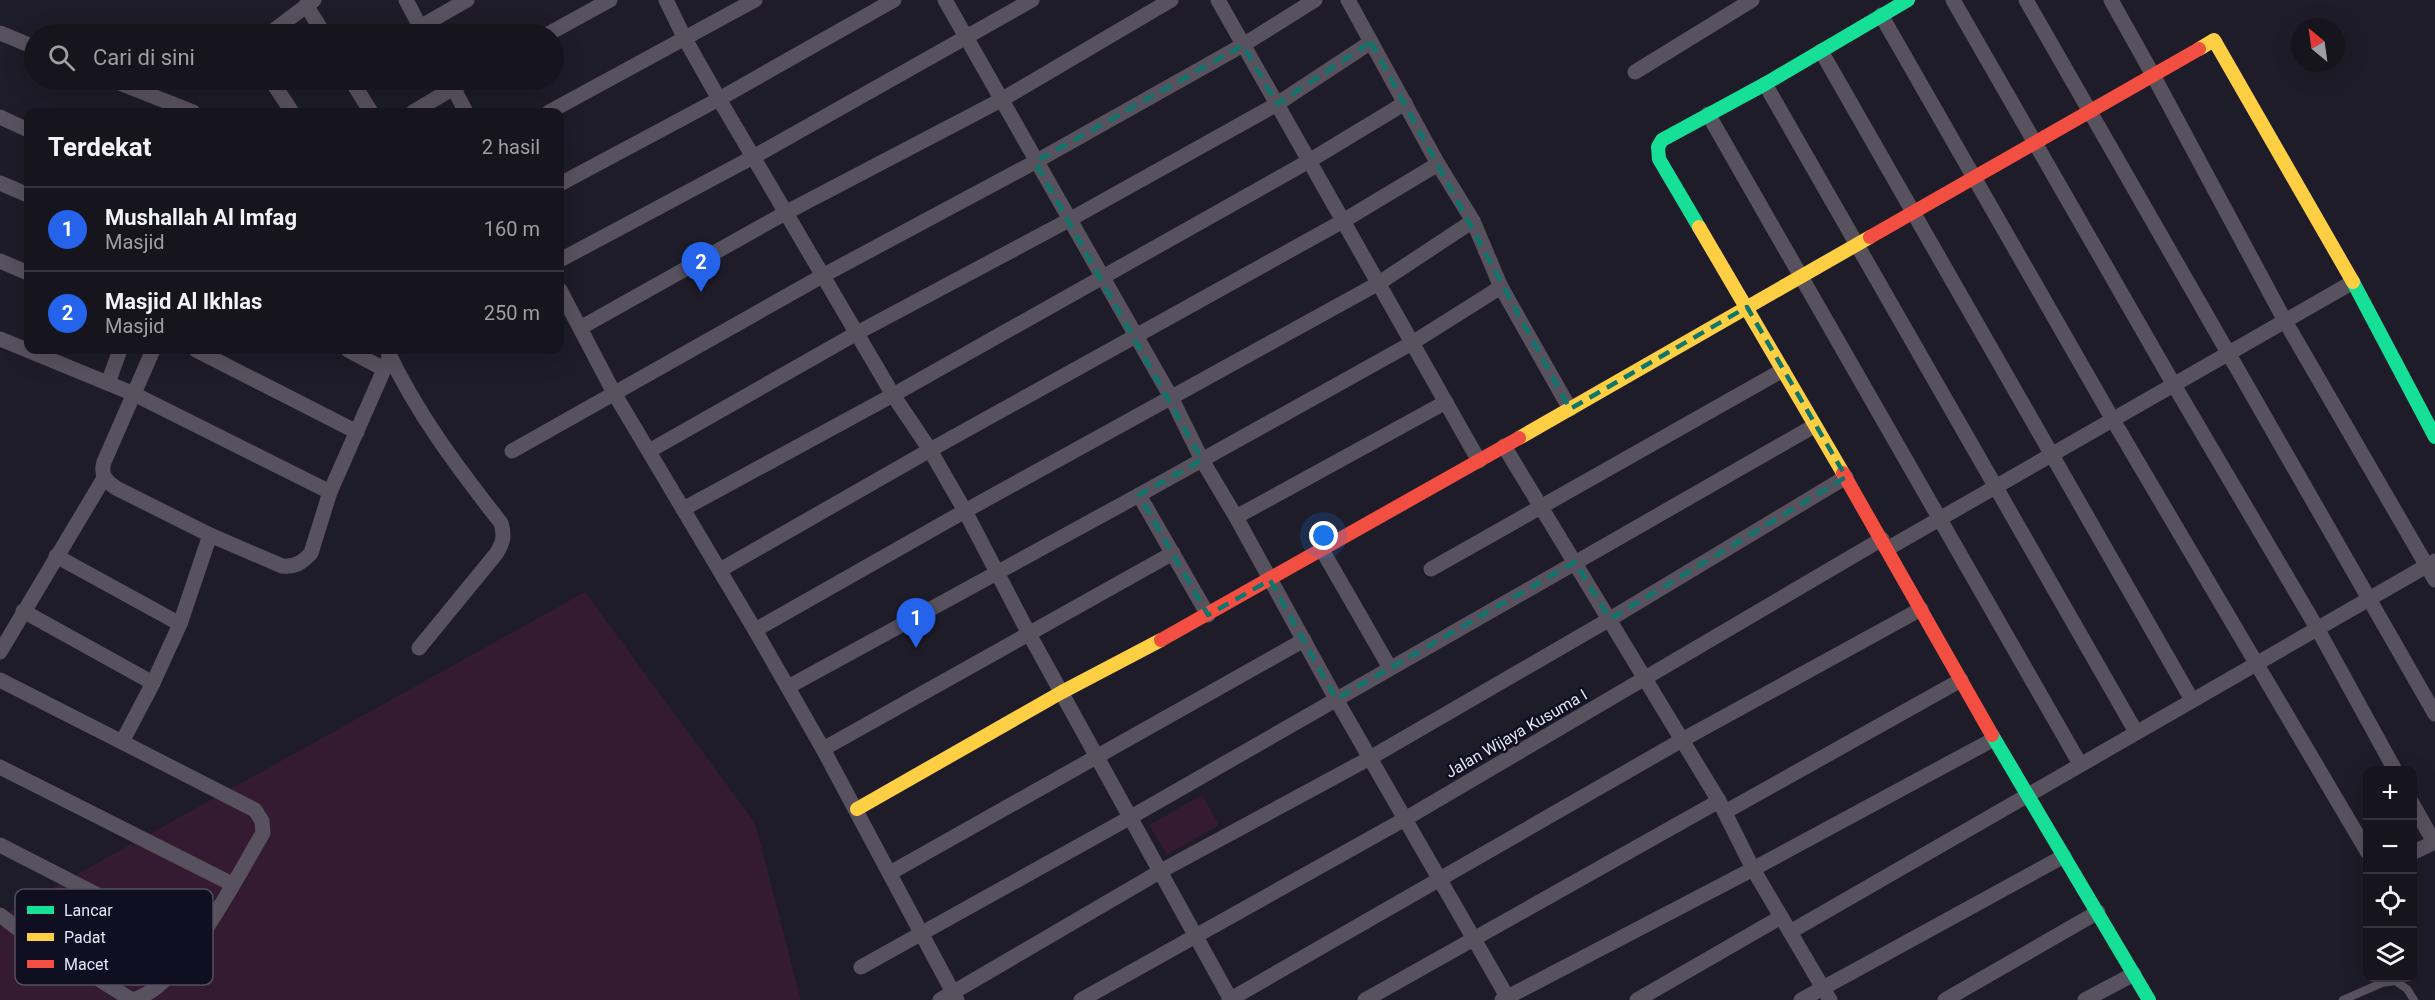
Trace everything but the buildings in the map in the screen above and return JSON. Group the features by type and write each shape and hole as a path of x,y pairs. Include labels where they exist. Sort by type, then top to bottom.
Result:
{"street":[{"path":"406,0 418,24"},
{"path":"432,24 467,0"},
{"path":"564,25 610,0"},
{"path":"666,0 719,99 824,274 893,395 930,450 966,511 1028,632 1230,1000 1682,740 1921,609"},
{"path":"556,108 755,0"},
{"path":"564,182 719,99 894,0"},
{"path":"945,0 1035,162 1172,399 1202,460 1506,999 1994,739"},
{"path":"564,258 754,156 1032,0"},
{"path":"580,328 787,212 1001,100 1171,0"},
{"path":"1218,0 1479,461"},
{"path":"512,451 824,274 1035,162 1243,45 1315,0"},
{"path":"1348,0 1438,164 1473,221 1501,287 1570,409"},
{"path":"1635,72 1752,0"},
{"path":"1908,0 1765,84 1662,140 1658,153 1668,177 1747,307 1994,739 2149,1000"},
{"path":"1953,0 2174,385 2317,628 2392,766"},
{"path":"2026,0 2435,714"},
{"path":"2111,0 2285,321 2431,563 2435,580"},
{"path":"282,24 310,3 319,24"},
{"path":"1881,15 2113,420 2363,846"},
{"path":"0,33 24,43"},
{"path":"857,809 1062,692 1270,580 1321,548 1479,461 2214,40 2353,282 2435,437"},
{"path":"649,451 857,333 1069,220 1277,104 1371,42"},
{"path":"1821,51 2192,700"},
{"path":"1765,84 2136,732"},
{"path":"137,90 183,108"},
{"path":"278,90 290,108"},
{"path":"357,90 368,108"},
{"path":"418,108 443,90"},
{"path":"454,90 464,108"},
{"path":"683,509 1102,278 1309,161 1405,103"},
{"path":"1708,114 2080,764"},
{"path":"0,117 24,128"},
{"path":"720,570 930,450 1343,221 1438,164"},
{"path":"0,183 24,193"},
{"path":"755,630 1379,283 1473,221"},
{"path":"0,261 24,271"},
{"name":"Jalan Wijaya Kusuma I","path":"1082,1000 1405,819 1646,678 1884,544 1940,519 2353,282"},
{"path":"788,687 1412,343 1501,287"},
{"path":"564,298 614,393 720,570 857,809 950,998 1161,872 1370,758 1610,619 1846,477"},
{"path":"0,339 24,349"},
{"path":"37,354 134,394 330,492"},
{"path":"108,383 119,354"},
{"path":"151,354 102,468 104,478 116,488 210,535 282,566 297,565 311,553 330,492 387,358"},
{"path":"204,354 357,432"},
{"path":"368,354 387,358 440,445 501,523 504,532 504,539 496,554 419,648"},
{"path":"1431,570 1783,370"},
{"path":"1236,517 1446,402"},
{"path":"861,967 1131,817 1814,426"},
{"path":"1504,446 1722,806 1753,869 1826,994"},
{"path":"0,652 104,478"},
{"path":"1139,495 1208,615"},
{"path":"122,742 180,624 210,535"},
{"path":"1321,548 1390,668"},
{"path":"823,748 1173,553"},
{"path":"56,556 180,624"},
{"path":"1790,932 2431,563"},
{"path":"23,611 153,683"},
{"path":"890,873 1304,640"},
{"path":"0,680 255,810 260,816 263,833 213,915"},
{"path":"1365,1000 1472,939 1961,680"},
{"path":"0,768 232,884"},
{"path":"2417,812 2434,842 2417,850"},
{"path":"0,845 86,889"},
{"path":"1801,1000 1826,994 2064,856"},
{"path":"1945,1000 2098,912"},
{"path":"0,915 15,926"},
{"path":"1637,1000 1781,916"},
{"path":"2085,1000 2134,974"},
{"path":"108,985 132,1000 148,996 159,985"}],"lane":[{"path":"2343,1000 2382,982 2395,981 2407,988 2414,1000"}],"highlighted area":[{"path":"1371,42 1570,409 1747,307 1846,477 1610,619 1575,562 1336,699 1270,580 1208,615 1139,495 1202,460 1035,162 1243,45 1277,104"}],"shaded area":[{"path":"585,592 755,823 801,1000 0,1000 0,917 15,909 15,985 213,985 213,889 50,889"},
{"path":"1202,795 1219,825 1167,855 1149,825"}],"traffic: fast":[{"path":"1699,227 1659,159 1658,147 1662,140 1765,84 1908,0"},
{"path":"2353,282 2435,437"},
{"path":"1992,735 2149,1000"}],"traffic: slow":[{"path":"2199,49 2214,40 2353,282"},
{"path":"1699,227 1843,473"},
{"path":"1519,438 1870,237"},
{"path":"857,809 1062,692 1161,640"}],"traffic: jam":[{"path":"1870,237 2199,49"},
{"path":"1161,640 1519,438"},
{"path":"1843,473 1992,735"}],"place":[{"name":"Masjid Al Ikhlas","path":"701,292"},
{"name":"Mushallah Al Imfag","path":"916,648"}]}
